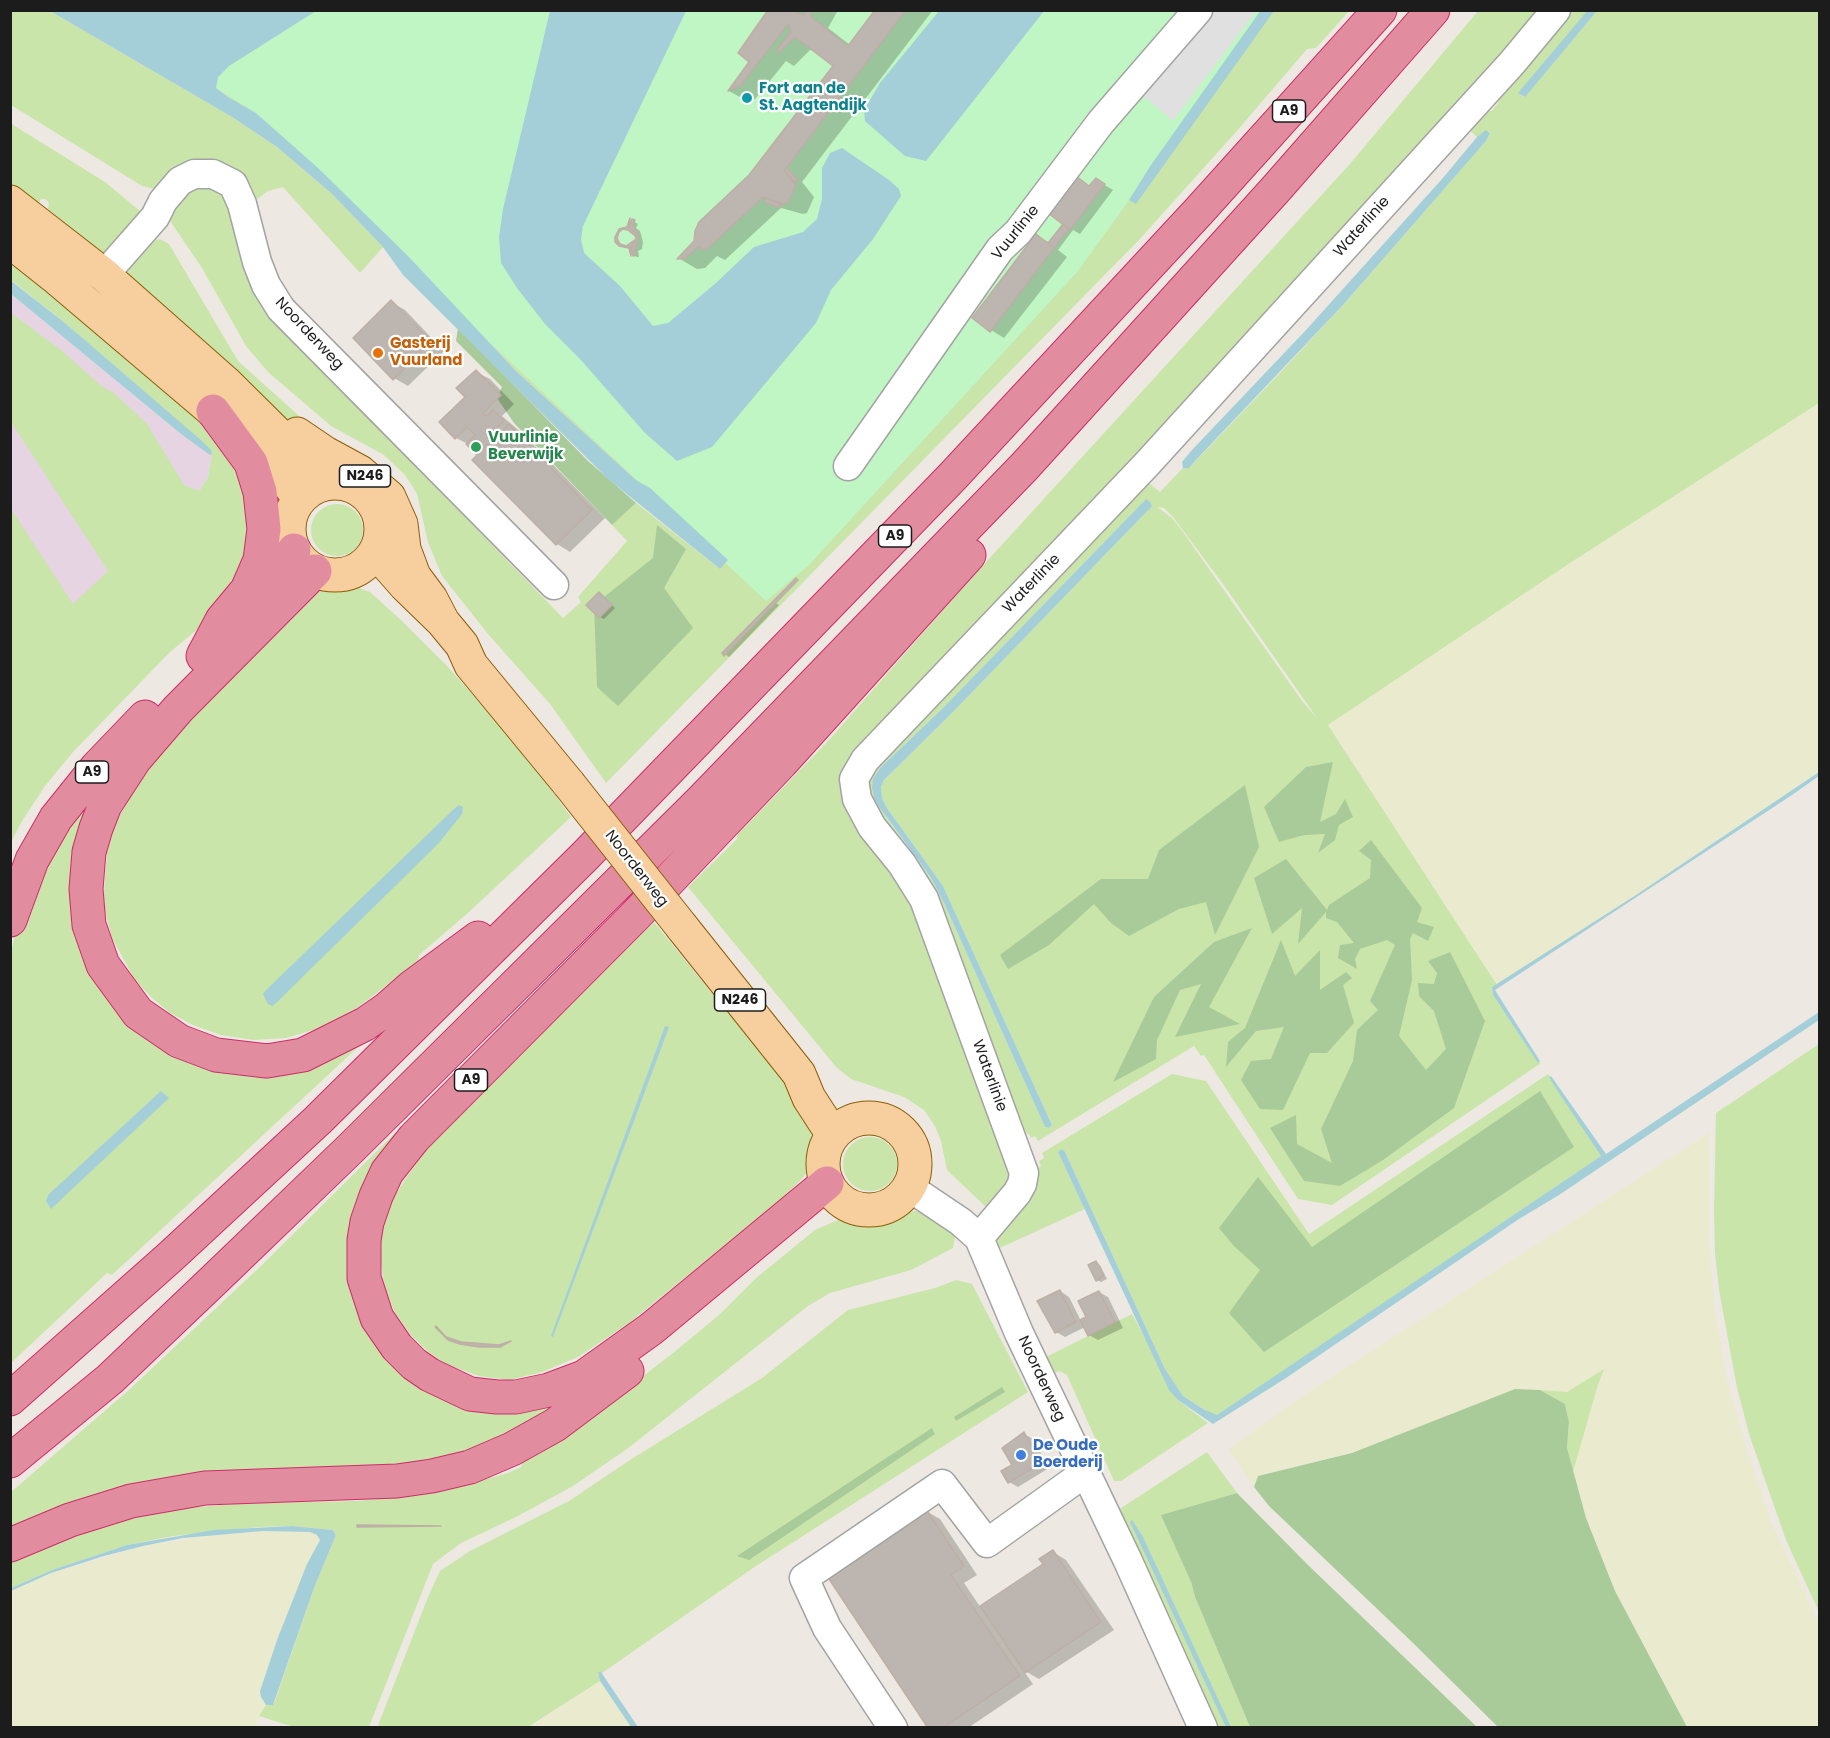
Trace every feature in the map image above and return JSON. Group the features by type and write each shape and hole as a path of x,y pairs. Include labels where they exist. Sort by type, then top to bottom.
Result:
{"highway":[{"name":"A9","path":"10,1399 169,1258 318,1120 585,856 954,475 1199,211 1380,10"},
{"name":"A9","path":"10,1461 111,1379 340,1158 700,802 1025,466 1275,190 1433,10"},
{"path":"203,656 222,620 247,590 260,560 264,529 260,492 251,464 219,396"},
{"name":"A9","path":"834,1192 584,1377 549,1390 516,1397 470,1394 430,1376 414,1364 397,1347 377,1318 364,1278 364,1240 367,1222 376,1196 387,1173 414,1138 635,916 844,695 973,550 1025,466"},
{"name":"A9","path":"304,561 135,759 105,806 96,828 90,852 86,889 90,925 103,965 138,1013 158,1029 179,1041 216,1055 267,1061 303,1055 365,1024 388,1008 413,986 585,856"},
{"name":"A9","path":"10,920 32,860 56,818 96,767 274,578 304,561"},
{"path":"10,1545 70,1520 131,1501 205,1488 397,1481 470,1467 512,1449 555,1425 593,1398 834,1192"}],"main road":[{"name":"Noorderweg","path":"10,202 104,275 219,396 260,447 314,491"},
{"name":"Noorderweg","path":"10,241 72,290 219,396 360,472 389,497 401,524 404,549 414,576 431,599 443,622"},
{"name":"N246","path":"314,491 342,483 357,488 369,497 382,523 381,538 368,561"},
{"path":"314,491 293,510 289,523 289,537 304,561 330,576 345,575 368,561"},
{"name":"Noorderweg","path":"368,561 406,586 443,622 462,645 471,665 569,784 799,1074 819,1087 843,1128"},
{"name":"Noorderweg","path":"368,561 390,594 448,649 471,665"},
{"path":"869,1118 885,1121 898,1129 909,1141 915,1156 915,1172 909,1187 899,1199 886,1207 870,1210 855,1208 834,1192 823,1167 825,1150 843,1128 869,1118"}],"street":[{"name":"Vuurlinie","path":"848,466 1000,249 1018,232 1101,122 1198,10"},
{"name":"Waterlinie","path":"979,1238 1017,1193 1024,1173 924,899 902,864 872,827 857,799 854,779 865,760 1146,465 1512,63 1556,10"},
{"name":"Noorderweg","path":"104,275 155,217 163,201 180,181 194,174 213,174 233,184 242,204 257,262 266,285 281,309 554,585"},
{"name":"Noorderweg","path":"909,1187 961,1222 979,1238 1019,1333 1086,1472 1203,1728"},
{"path":"893,1728 827,1628 804,1578 942,1484 987,1543 1086,1472"}],"shaded area":[{"path":"1204,11 1256,11 1173,121 1135,89"},
{"path":"11,294 181,434 212,454 208,477 199,491 11,694"}],"green space":[{"path":"10,11 50,11 232,117 277,147 332,194 383,247 360,273 283,187 268,191 252,203 232,172 159,190 142,186 11,105"},
{"path":"60,11 1266,11 1078,271 809,565 766,601 488,341 256,113 216,88"},
{"path":"316,11 1349,11 1316,48 1307,49 1138,241 606,783 550,704 488,634 442,576 428,542 417,494 405,475 384,455 331,426 268,372 246,346 202,268 166,215 190,185 226,188 290,337 563,618 581,602 578,597 627,541 612,525 636,503 720,569 650,488 636,480 516,371 409,256 256,113 216,88"},
{"path":"1478,11 1544,11 1257,340 851,761 930,935 1011,1176 991,1209 986,1207 947,1170 941,1141 935,1126 924,1110 904,1097 851,1079 837,1068 688,887 737,839 737,835 828,741 966,584 1349,165"},
{"path":"1565,11 1588,11 1519,93 1524,97 1597,11 1819,11 1819,403 1570,563 1328,725 1497,985 1492,987 1493,995 1538,1062 1541,1063 1332,1205 1298,1199 1204,1055 1201,1056 1194,1046 1038,1141 1035,1136 1031,1138 1028,1133 1024,1135 863,785 866,764 1146,481 1160,492 1183,468 1189,468 1278,375 1343,305 1486,141 1489,131 1477,137 1466,127 1484,111 1492,111 1498,103 1502,85","holes":["1145,500 1150,502 1142,516 952,713 884,780 881,787 882,798 887,808 943,886 1052,1125 1049,1128 1045,1127 944,903 931,878 886,817 873,779 880,768 943,708","1157,507 1164,508 1173,517 1317,718 1302,701 1183,532 1172,518"]},
{"path":"10,123 105,182 146,216 109,256 48,209 49,203 46,199 41,199 37,205 11,191"},
{"path":"160,239 169,244 238,361 307,423 307,434 271,409 128,274 130,260 144,243"},
{"path":"11,258 199,414 239,462 254,524 238,586 199,628 170,652 73,752 45,786 11,842 11,509 73,604 108,571 11,422 11,313 61,350 100,385 115,394 147,424 184,485 199,491 208,477 212,454 65,323 11,280"},
{"path":"458,328 588,461 636,503 612,525 514,423 497,398 502,387 456,341"},
{"path":"1819,403 1819,772 1497,985 1328,725 1570,563"},
{"path":"332,504 342,504 356,511 363,530 356,549 342,556 332,556 322,552 315,545 311,535 311,525 315,515 322,508"},
{"path":"657,525 686,549 664,588 693,628 618,706 597,687 594,605 653,558"},
{"path":"319,587 356,587 370,592 402,621 447,666 495,720 532,764 571,817 419,955 418,961 357,1008 317,1029 286,1038 253,1040 221,1035 193,1025 170,1013 135,980 112,938 103,904 107,853 115,825 132,792 164,748 286,611"},
{"path":"142,735 78,906 181,1051 369,1037 112,1275 107,1273 11,1363 11,953 20,913 43,853"},
{"path":"1333,762 1320,822 1336,814 1345,799 1353,817 1339,825 1335,840 1318,853 1325,834 1304,835 1279,842 1264,807 1306,767"},
{"path":"1245,785 1259,847 1215,935 1206,902 1179,909 1129,936 1111,923 1094,904 1049,945 1008,969 1000,955 1101,879 1148,879 1159,850"},
{"path":"1371,840 1422,908 1417,922 1434,927 1428,941 1413,933 1410,939 1412,980 1399,1036 1426,1070 1446,1049 1434,1011 1419,996 1418,983 1434,984 1437,973 1428,961 1450,952 1485,1021 1454,1108 1383,1160 1340,1186 1304,1181 1270,1128 1296,1115 1297,1144 1332,1163 1321,1129 1353,1061 1357,1030 1378,1010 1370,1001 1395,945 1387,940 1360,949 1355,959 1357,969 1338,958 1340,945 1354,943 1337,922 1326,918 1326,912 1298,944 1302,908 1272,934 1254,878 1286,859 1327,910 1329,905 1370,878 1371,860 1359,851"},
{"path":"654,922 718,1001 726,1002 770,1057 814,1126 815,1140 809,1170 778,1202 629,1323 578,1357 542,1372 509,1380 479,1376 445,1364 411,1335 395,1313 384,1286 379,1247 391,1202 430,1145"},
{"path":"1252,928 1209,1007 1240,1024 1175,1037 1201,984 1180,990 1157,1040 1156,1059 1113,1082 1154,997 1214,942"},
{"path":"1281,940 1295,976 1320,950 1320,990 1346,972 1352,978 1343,985 1354,1023 1327,1053 1310,1053 1283,1110 1260,1109 1241,1080 1251,1061 1271,1059 1284,1027 1256,1031 1226,1067 1228,1042 1245,1028"},
{"path":"1819,1044 1819,1612 1786,1540 1750,1437 1737,1388 1719,1290 1714,1212 1716,1113"},
{"path":"1172,1074 1206,1081 1309,1234 1548,1074 1601,1156 1217,1415 1183,1396 1165,1369 1065,1152 1058,1152 1085,1209 991,1252 1002,1222 1041,1166 1039,1161 1044,1158 1042,1153"},
{"path":"1540,1091 1574,1147 1264,1352 1229,1313 1260,1270 1233,1245 1219,1228 1258,1177 1312,1247"},
{"path":"396,1132 403,1140 358,1226 401,1362 572,1402 456,1459 11,1534 10,1493 130,1389 263,1264"},
{"path":"1709,1133 1709,1235 1714,1303 1728,1384 1772,1524 1819,1623 1819,1727 1687,1727 1615,1591 1586,1518 1573,1472 1603,1370 1567,1392 1515,1389 1352,1453 1258,1476 1254,1487 1228,1449 1313,1389"},
{"path":"865,1137 875,1137 885,1141 893,1149 897,1164 893,1179 885,1187 875,1191 865,1191 855,1187 847,1179 843,1169 843,1159 847,1149 855,1141"},
{"path":"902,1212 925,1212 953,1231 955,1237 953,1248 911,1270 830,1293 808,1306 627,1449 573,1486 461,1543 433,1564 369,1727 294,1727 259,1716 266,1705 273,1705 275,1701 314,1588 336,1535 333,1530 292,1526 259,1527 173,1536 127,1545 52,1570 11,1588 11,1559 73,1532 194,1503 198,1507 246,1503 356,1501 443,1491 508,1473 521,1467 523,1459 602,1408 673,1353 719,1315 756,1278 815,1230 848,1218 874,1221"},
{"path":"956,1280 972,1284 1028,1392 756,1566 602,1673 598,1672 600,1681 528,1727 377,1728 440,1571 470,1551 569,1501 762,1378 848,1310 935,1288"},
{"path":"1132,1314 1178,1400 1208,1423 1121,1481 1114,1481 1067,1375 1059,1371 1052,1374 1044,1358"},
{"path":"1604,1369 1573,1472 1567,1448 1569,1422 1565,1404 1540,1390 1567,1392"},
{"path":"1002,1387 1005,1392 956,1421 954,1417"},
{"path":"1515,1389 1540,1390 1565,1404 1569,1422 1567,1448 1586,1518 1615,1591 1687,1727 1498,1727 1269,1506 1254,1487 1258,1476 1352,1453"},
{"path":"932,1428 935,1434 749,1560 737,1556"},
{"path":"1207,1452 1237,1493 1162,1515 1250,1727 1215,1727 1115,1512"},
{"path":"1237,1493 1309,1566 1477,1727 1250,1727 1161,1515"},
{"path":"310,1532 317,1535 320,1540 307,1564 293,1601 261,1697 266,1705 255,1727 11,1728 11,1591 51,1573 143,1546 222,1533"},
{"path":"600,1681 631,1727 528,1728"}],"water":[{"path":"1261,10 1274,11 1136,204 1129,200 1151,165"},
{"path":"1588,10 1597,11 1525,97 1518,93"},
{"path":"50,11 316,11 229,66 218,77 216,88 256,113 318,168 408,256 516,371 636,480 650,488 728,560 720,569 608,479 403,275 383,247 332,194 277,147 232,117"},
{"path":"550,11 686,11 583,226 581,239 584,253 620,286 653,326 668,323 716,283 754,247 803,232 817,219 822,199 822,168 830,153 842,148 889,180 899,189 901,196 873,239 831,290 816,323 712,447 677,461 645,433 580,359 545,324 501,263 499,237 503,209"},
{"path":"939,11 1044,11 926,161 905,156 865,121 864,110 880,83"},
{"path":"1486,130 1490,133 1486,141 1343,305 1189,468 1183,468 1182,462 1192,450 1306,330 1477,137"},
{"path":"10,280 65,323 202,441 212,454 210,455 181,434 11,294"},
{"path":"1146,499 1152,506 884,780 881,787 882,798 887,808 943,886 1052,1125 1049,1128 1045,1127 931,878 875,801 872,788 873,779 880,768 943,708"},
{"path":"1819,772 1819,776 1792,795 1495,990 1540,1061 1538,1063 1493,995 1492,987 1636,895"},
{"path":"459,805 463,807 462,814 438,844 276,1003 272,1006 268,1004 263,994 266,990"},
{"path":"1819,1012 1819,1020 1559,1195 1519,1219 1286,1378 1213,1424 1178,1400 1169,1390 1058,1152 1062,1149 1065,1152 1165,1369 1183,1396 1217,1415 1601,1156 1549,1077 1551,1076 1606,1154"},
{"path":"665,1026 669,1027 668,1030 553,1337 551,1336"},
{"path":"161,1091 169,1098 51,1209 46,1201 48,1195"},
{"path":"1132,1520 1143,1537 1231,1727 1226,1727 1130,1522"},
{"path":"292,1526 333,1530 336,1535 314,1588 273,1705 266,1705 260,1691 307,1564 320,1540 317,1535 310,1532 263,1531 183,1538 104,1556 51,1573 11,1591 11,1588 52,1570 127,1545 214,1530"},
{"path":"598,1672 601,1672 638,1727 631,1727 600,1681"}],"building":[{"path":"768,10 798,10 796,13 804,15 807,10 814,10 810,16 848,46 875,10 906,10 784,171 796,185 788,203 783,204 763,197 706,250 702,250 699,246 686,258 677,259 694,241 699,222 749,175 833,66 795,37 778,53 776,51 791,31 788,24 741,85 728,91 749,62 738,53"},
{"path":"787,168 798,180 795,182 784,171"},
{"path":"1076,176 1089,186 1096,178 1105,184 1070,230 1048,213"},
{"path":"766,198 781,204 779,208 764,202"},
{"path":"630,218 629,227 636,235 623,229 617,238 620,244 626,246 636,239 631,248 631,256 629,248 619,246 615,242 619,229 627,227"},
{"path":"632,219 635,220 633,226 639,238 635,249 636,255 633,256 631,248 636,239 634,231 629,227"},
{"path":"1063,224 1069,229 1054,248 1048,243"},
{"path":"1036,234 1054,248 990,332 972,318"},
{"path":"391,300 432,342 393,380 353,338"},
{"path":"476,370 501,395 483,413 486,416 493,410 504,421 497,428 501,432 477,455 466,444 475,435 467,427 455,439 439,422 465,397 456,388"},
{"path":"509,424 592,510 556,545 472,460"},
{"path":"796,578 798,580 724,656 722,653"},
{"path":"599,592 612,605 599,618 586,605"},
{"path":"1096,1261 1104,1276 1096,1281 1088,1265"},
{"path":"1060,1290 1076,1322 1055,1333 1037,1301"},
{"path":"1099,1291 1115,1322 1088,1336 1080,1320 1086,1317 1078,1301"},
{"path":"436,1326 446,1337 461,1342 499,1345 511,1341 500,1347 460,1344 448,1340"},
{"name":"De Oude Boerderij","path":"1024,1432 1041,1463 1008,1483 1001,1471 1012,1465 1002,1448"},
{"path":"926,1509 964,1566 951,1575 1020,1676 943,1728 928,1728 827,1576"},
{"path":"357,1525 441,1526 357,1527"},
{"path":"1053,1550 1101,1622 1025,1673 980,1606 1043,1564 1039,1559"}],"place":[{"name":"Fort aan de St. Aagtendijk","path":"747,98"},
{"name":"Gasterij Vuurland","path":"378,353"},
{"name":"Vuurlinie Beverwijk","path":"476,447"},
{"name":"De Oude Boerderij","path":"1021,1455"}]}
